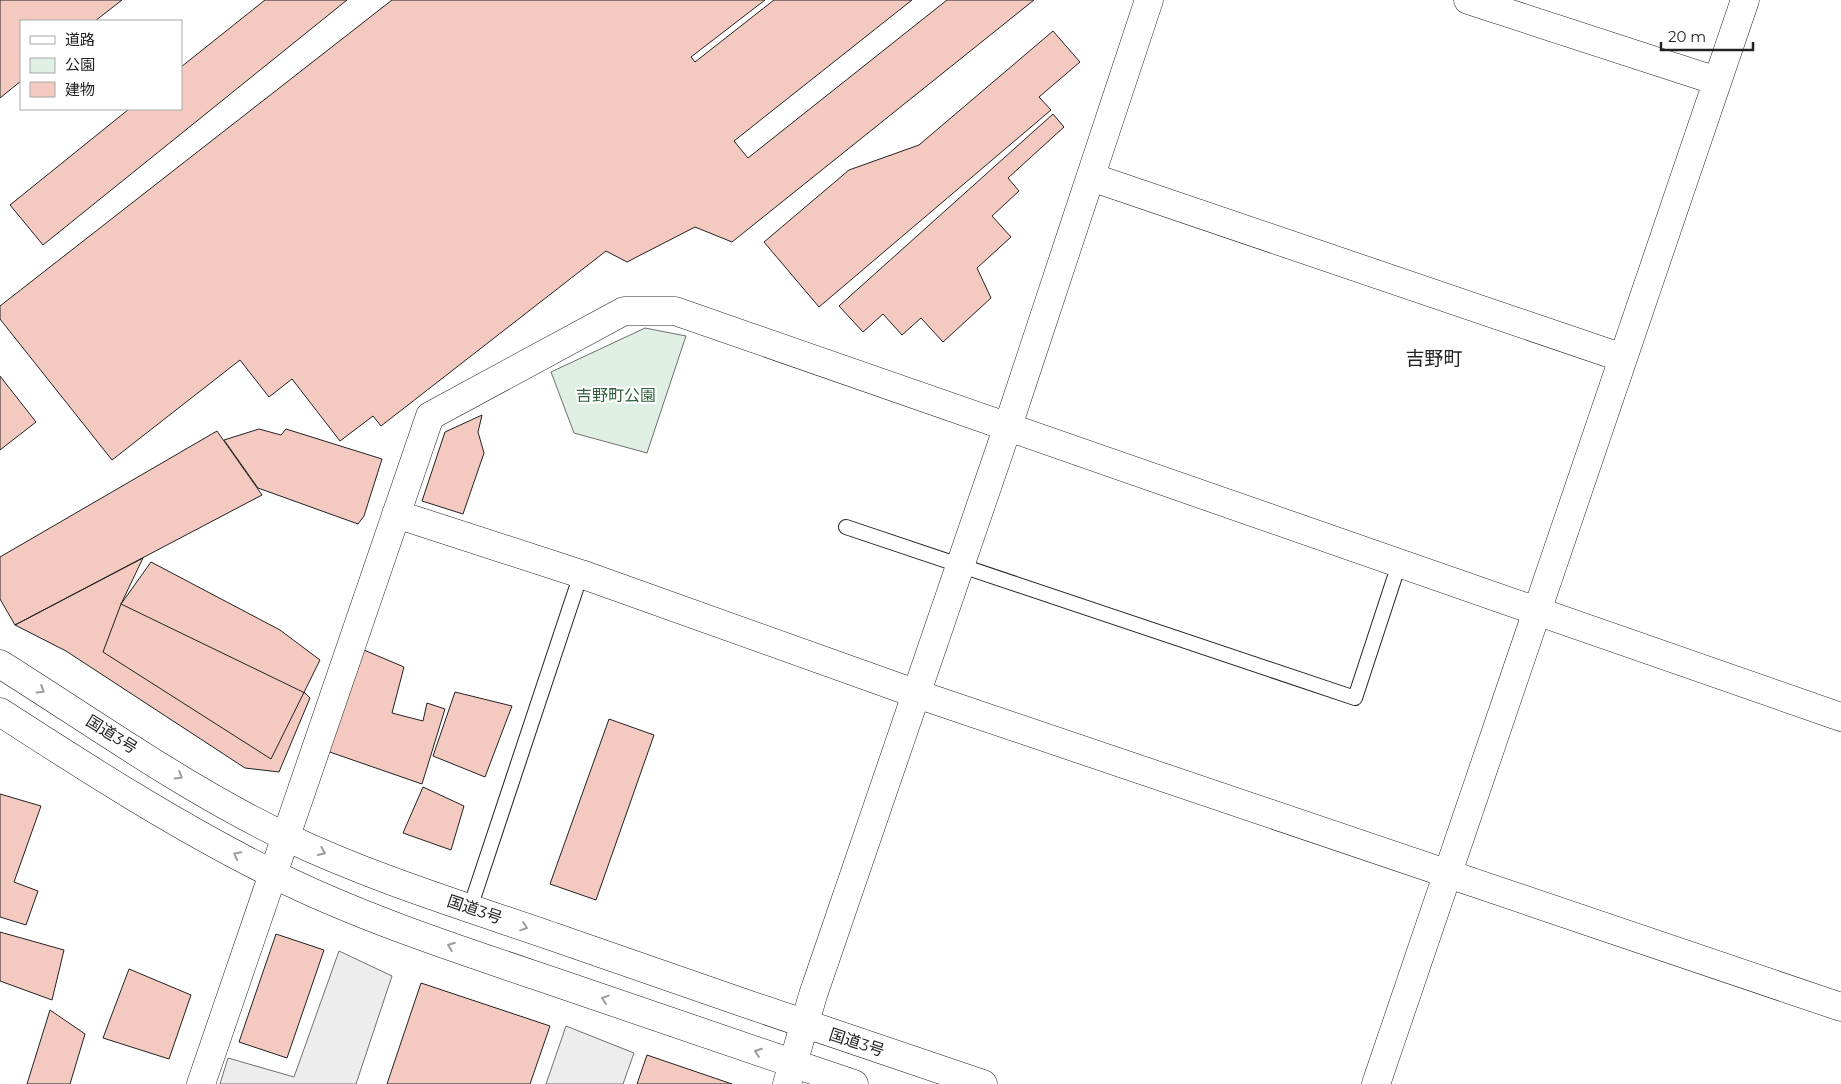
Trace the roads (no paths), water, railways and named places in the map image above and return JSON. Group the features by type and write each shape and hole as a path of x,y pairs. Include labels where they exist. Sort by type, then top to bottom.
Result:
{"main road":[{"path":"790,1074 804,1025 1008,426 1149,0"},
{"path":"1468,0 1717,82"},
{"path":"1376,1084 1745,0"},
{"path":"1091,177 1623,358"},
{"path":"201,1084 430,416 624,312 675,311 1841,717"},
{"path":"396,514 581,574 917,694 1841,1007"},
{"name":"国道3号","path":"0,664 207,794 286,836 369,872 804,1025 983,1084"},
{"path":"0,712 96,774 171,819 272,874 360,912 790,1074 854,1084"}],"lane":[{"path":"846,527 1355,698 1400,564"},
{"path":"470,908 581,574"}],"district":[{"name":"吉野町","path":"1434,358"}],"park label":[{"name":"吉野町公園","path":"616,395"}]}
